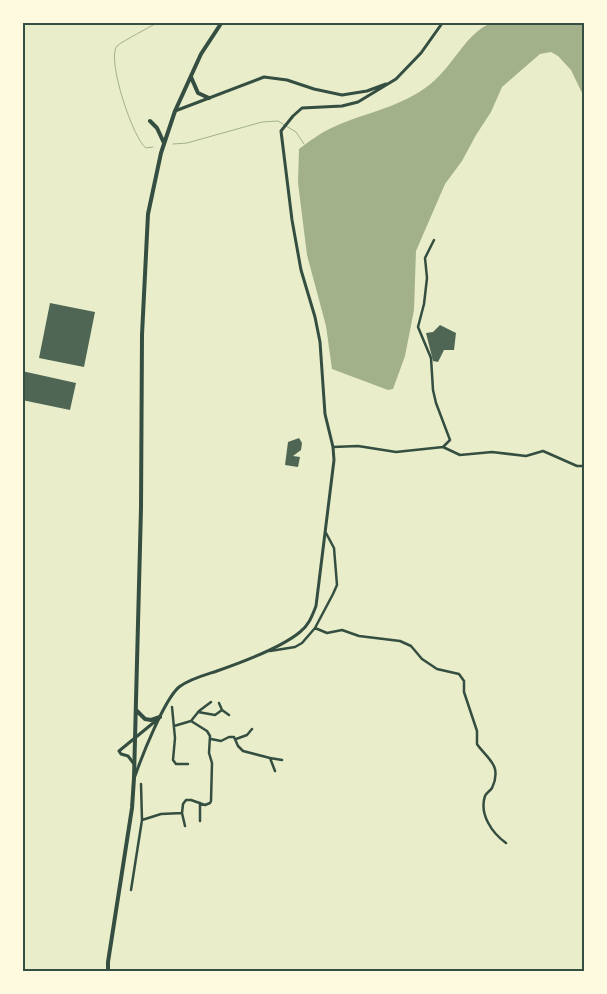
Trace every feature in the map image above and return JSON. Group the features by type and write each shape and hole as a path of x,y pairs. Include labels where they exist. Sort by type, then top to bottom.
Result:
{"main road":[{"path":"108,972 132,808 134,778 141,508 142,335 148,214 160,153 175,111 201,54 222,22"},
{"path":"190,77 198,93 209,98"},
{"path":"150,121 157,128 164,143"},
{"path":"136,710 145,720 160,717"}],"street":[{"path":"134,778 160,717 170,697 179,687 234,665 301,632 310,621 316,606 334,471 333,446 325,414 320,342 315,317 301,270 292,220 281,131 292,116 302,108 342,106 358,102 396,80 421,52 442,22"},
{"path":"175,111 264,77 287,80 314,89 342,95 367,91 396,80"},
{"path":"434,240 425,258 427,278 424,304 418,326 432,358 434,396 450,440 443,448"},
{"path":"333,446 358,446 396,452 443,448 460,455 492,452 526,456 543,451 577,466 584,466"},
{"path":"267,650 295,647 302,643 315,628 337,585 334,548 326,533"},
{"path":"315,628 327,633 342,630 359,636 400,641 411,646 422,659 436,669 462,676 464,692 477,731 477,744 494,766 496,774 492,788 485,794 486,819 496,836 506,843"},
{"path":"174,726 191,721 198,712 211,702"},
{"path":"219,703 222,710 229,715"},
{"path":"172,707 174,726 173,760 176,764 188,764"},
{"path":"198,712 215,715 222,710"},
{"path":"134,765 128,756 121,754 119,751 160,717"},
{"path":"185,826 182,813 183,804 186,800 208,804 211,801 212,763 208,751 211,739 207,731 191,721"},
{"path":"236,739 247,735 252,729"},
{"path":"211,739 221,741 232,736 243,751 282,760"},
{"path":"270,758 275,771"},
{"path":"131,890 142,820 141,784"},
{"path":"200,803 200,821"},
{"path":"142,820 161,814 182,813"}],"shaded area":[{"path":"491,23 584,23 584,97 571,70 558,56 551,52 540,54 502,87 491,112 462,161 445,184 416,251 414,310 405,356 393,389 388,390 332,369 326,326 307,255 298,183 299,149 333,127 401,102 424,89 442,73 475,34"}],"building":[{"path":"50,303 95,312 84,367 39,358"},
{"path":"440,325 456,333 454,350 444,350 438,362 433,361 426,333 433,332"},
{"path":"22,371 76,383 70,410 22,400"},
{"path":"299,438 302,443 301,450 293,456 300,457 298,467 285,465 288,442"}],"waterway":[{"path":"153,147 146,148 134,130 118,81 115,53 120,43 158,22"},
{"path":"173,144 187,143 262,122 278,121 296,132 304,144"}]}
